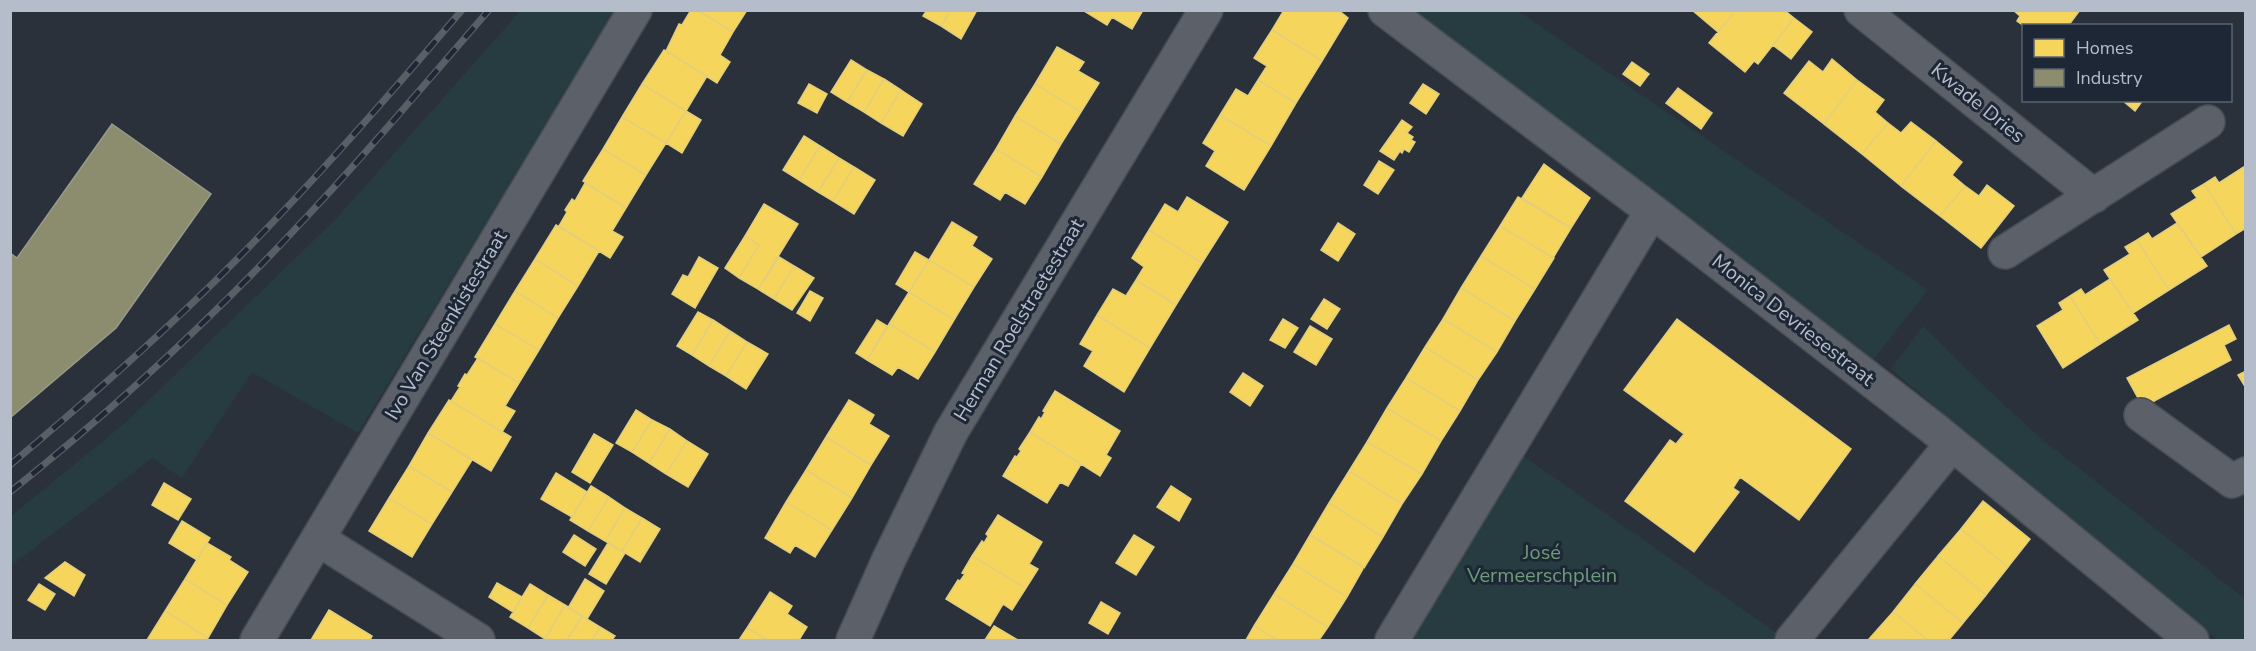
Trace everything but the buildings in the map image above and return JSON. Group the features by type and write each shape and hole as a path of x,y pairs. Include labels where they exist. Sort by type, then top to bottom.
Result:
{"street":[{"name":"Ivo Van Steenkistestraat","path":"257,640 635,10"},
{"name":"Herman Roelstraetestraat","path":"853,640 889,559 951,432 1206,10"},
{"name":"Monica Devriesestraat","path":"1385,10 1652,211 1952,444 2192,640"},
{"name":"Kwade Dries","path":"1861,10 2094,196"},
{"path":"2005,252 2208,122"},
{"path":"1392,640 1652,211"},
{"path":"2140,415 2232,481 2246,474"},
{"path":"1792,640 1952,444"},
{"path":"318,539 478,640"}],"green space":[{"path":"521,10 615,11 358,433 252,372 182,478 152,458 11,566 11,516 124,424 336,219"},
{"path":"1410,11 1518,11 1928,290 1873,360"},
{"path":"1923,326 2043,440 2245,599 2245,640 2218,640 2068,519 1891,369"},
{"name":"José Vermeerschplein","path":"1519,453 1781,636 1777,640 1404,640"}],"railway":[{"path":"10,465 135,356 240,256 338,152 462,10"},
{"path":"10,492 90,426 167,357 277,249 357,162 489,10"}]}
